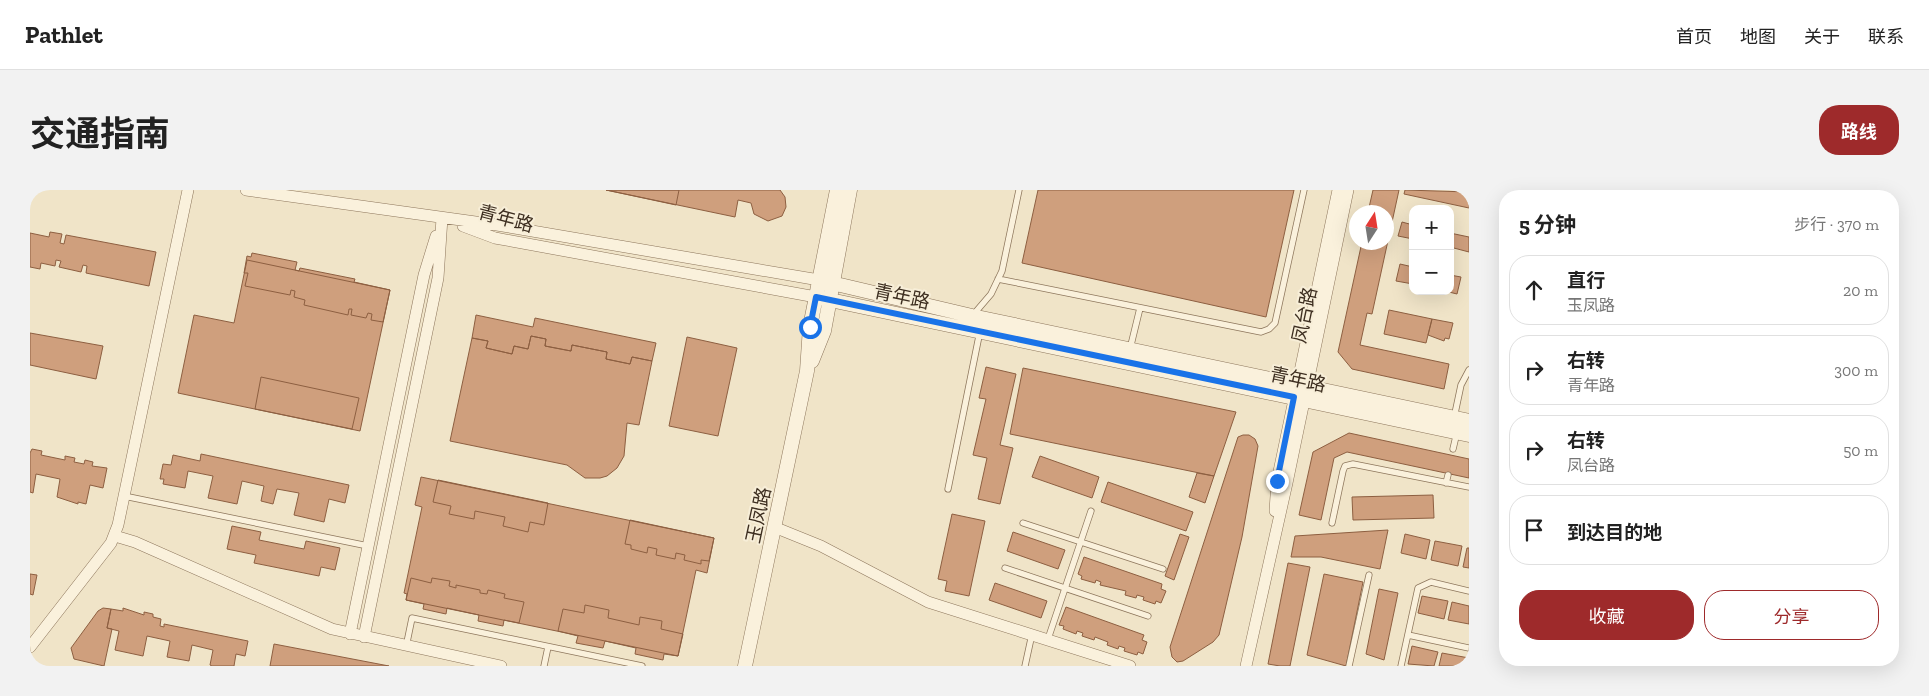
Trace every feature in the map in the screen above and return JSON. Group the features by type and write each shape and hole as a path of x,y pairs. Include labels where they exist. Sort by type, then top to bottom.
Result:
{"street":[{"path":"30,647 115,536 188,190"},
{"path":"246,190 442,218"},
{"name":"玉凤路","path":"807,371 824,331 830,300 826,283 837,190"},
{"name":"玉凤路","path":"745,666 807,371 810,327 816,297 826,283 850,190"},
{"name":"凤台路","path":"1301,392 1338,190"},
{"name":"凤台路","path":"1246,666 1274,535 1277,481 1301,392 1348,190"},
{"path":"350,634 424,275 442,218"},
{"path":"364,637 438,278 442,218"},
{"name":"青年路","path":"442,218 497,225 826,283 1130,349 1463,433"},
{"name":"青年路","path":"442,218 495,238 816,297 980,331 1301,392 1469,421"},
{"path":"774,527 821,546 928,602 1130,666"},
{"path":"115,536 136,542 332,629 406,647 501,666"}],"lane":[{"path":"972,316 991,294 1002,271 1018,190"},
{"path":"998,279 1261,332 1269,329 1275,322 1304,190"},
{"path":"1130,349 1140,308"},
{"path":"948,489 980,331"},
{"path":"1454,418 1461,384 1469,370"},
{"path":"1453,450 1463,433"},
{"path":"1332,523 1345,466 1353,464 1469,488"},
{"path":"1446,483 1448,475"},
{"path":"124,496 368,546"},
{"path":"1048,639 1090,511"},
{"path":"1023,523 1163,569"},
{"path":"1005,568 1148,616"},
{"path":"1349,666 1369,575"},
{"path":"1401,666 1418,588 1431,582 1469,591"},
{"path":"406,647 412,618 642,666"},
{"path":"1025,666 1032,634"},
{"path":"1408,635 1469,648"},
{"path":"544,666 548,646"}],"building":[{"path":"606,190 679,190 676,205"},
{"path":"606,190 780,190 785,197 786,207 782,216 768,221 754,214 751,203 738,200 735,217"},
{"path":"1038,190 1294,190 1266,317 1022,263"},
{"path":"1373,190 1399,190 1394,213 1394,205 1370,205"},
{"path":"1405,190 1469,192 1469,208 1404,194"},
{"path":"1402,222 1409,224 1409,238 1398,236"},
{"path":"50,232 62,234 60,243 64,244 66,235 156,252 149,286 86,273 87,266 83,265 81,272 59,267 61,261 56,260 55,266 41,263 40,269 30,267 30,233 49,237"},
{"path":"1454,234 1469,237 1469,252 1454,248"},
{"path":"1360,250 1386,250 1372,314 1367,313 1360,345 1449,364 1444,389 1352,369 1338,352"},
{"path":"252,253 297,262 295,270 299,271 300,268 355,279 354,282 390,290 383,322 371,320 372,314 368,313 366,318 351,315 352,309 349,309 348,315 304,305 305,300 294,297 295,291 291,290 290,295 245,286 248,273 244,273 247,256 251,257"},
{"path":"247,260 390,290 360,431 178,393 194,315 234,323"},
{"path":"1400,264 1409,266 1409,283 1396,281"},
{"path":"1454,276 1461,277 1457,294 1454,293"},
{"path":"1389,310 1432,319 1426,343 1384,334"},
{"path":"476,315 533,327 535,318 656,343 652,361 632,357 630,364 606,359 607,352 572,345 571,351 545,346 546,339 531,336 528,349 514,346 512,354 486,348 488,341 472,338"},
{"path":"1432,319 1453,323 1449,339 1445,338 1444,341 1428,335"},
{"path":"30,333 103,346 96,379 30,365"},
{"path":"531,336 546,339 545,346 571,351 572,345 607,352 606,359 630,364 632,357 652,361 639,425 627,423 624,456 617,468 607,476 585,478 567,465 450,441 472,338 488,341 486,348 512,354 514,346 528,349"},
{"path":"687,337 737,348 718,436 669,426"},
{"path":"986,367 1016,374 1000,445 1013,448 1000,504 978,499 987,458 973,455 986,399 979,398"},
{"path":"1023,368 1236,412 1214,476 1010,434"},
{"path":"261,377 359,398 352,429 255,409"},
{"path":"1349,433 1469,459 1469,478 1347,452 1334,458 1321,520 1299,515 1313,452"},
{"path":"1249,435 1255,439 1258,446 1242,537 1219,635 1213,642 1183,661 1177,662 1172,657 1170,647 1238,437"},
{"path":"32,449 42,451 41,455 65,460 65,456 75,458 74,462 84,464 85,460 93,462 92,466 107,468 103,488 90,485 86,504 78,502 78,504 57,497 60,479 36,474 33,493 30,492 30,453"},
{"path":"201,454 349,485 345,503 329,499 324,522 294,515 299,493 277,489 273,504 261,501 264,486 242,481 237,504 208,498 213,476 188,471 185,488 163,484 164,479 160,479 163,464 171,465 173,455 200,461"},
{"path":"1040,456 1099,477 1092,498 1032,477"},
{"path":"1197,473 1214,476 1205,503 1189,497"},
{"path":"421,477 714,538 707,573 696,570 678,656 406,600 407,594 404,593 422,507 415,505"},
{"path":"438,480 548,503 544,525 530,522 528,532 503,526 505,517 475,511 474,519 449,514 451,506 433,502"},
{"path":"1108,482 1193,512 1186,531 1101,502"},
{"path":"1433,495 1434,518 1353,520 1352,497"},
{"path":"952,514 985,521 969,596 945,591 947,581 938,579"},
{"path":"630,520 714,538 709,561 701,560 701,564 684,560 685,555 676,553 675,559 656,555 657,549 648,547 647,553 631,549 631,545 625,544"},
{"path":"232,526 261,532 259,540 304,549 306,541 340,548 335,570 321,567 319,576 254,563 256,555 227,549"},
{"path":"1388,530 1380,569 1321,557 1291,557 1295,536"},
{"path":"1013,532 1065,550 1058,569 1007,551"},
{"path":"1180,534 1189,537 1174,580 1165,576"},
{"path":"1405,534 1430,540 1426,559 1401,553"},
{"path":"1435,541 1462,546 1458,566 1431,560"},
{"path":"1467,548 1469,548 1469,568 1463,567"},
{"path":"1084,557 1162,584 1161,589 1166,591 1161,603 1156,601 1155,604 1143,600 1144,597 1137,595 1136,598 1125,595 1126,591 1100,585 1101,582 1096,580 1095,583 1081,579 1082,576 1078,574"},
{"path":"1288,563 1310,567 1290,666 1280,666 1268,664"},
{"path":"30,574 37,575 33,595 30,594"},
{"path":"1324,574 1363,582 1346,666 1307,655"},
{"path":"411,578 431,583 432,578 450,581 449,586 456,588 456,585 480,590 480,593 487,594 488,590 505,594 504,598 524,602 519,623 504,620 503,626 478,621 479,615 447,608 446,614 423,609 424,604 406,600"},
{"path":"995,583 1047,601 1041,618 989,600"},
{"path":"1379,589 1398,593 1384,660 1366,654"},
{"path":"1422,596 1448,601 1444,619 1418,613"},
{"path":"1452,602 1469,606 1469,624 1448,620"},
{"path":"585,605 609,610 608,618 639,625 640,617 662,621 661,629 683,634 678,656 664,654 663,660 635,654 636,648 605,641 603,648 576,643 578,636 558,631 563,609 584,613"},
{"path":"1066,607 1144,635 1142,640 1147,642 1143,654 1138,652 1137,655 1124,651 1125,648 1119,646 1118,649 1107,645 1108,642 1095,637 1094,640 1082,636 1083,633 1077,631 1076,634 1063,629 1064,626 1059,625"},
{"path":"103,608 111,609 107,628 112,629 104,666 74,659 71,648 98,611"},
{"path":"123,608 144,615 144,612 153,614 153,617 161,619 160,626 164,627 164,624 248,641 245,656 236,654 234,666 212,666 210,665 213,650 192,645 189,661 167,657 170,641 147,636 143,656 115,650 119,631 107,628 111,609 123,611"},
{"path":"274,644 389,666 270,666"},
{"path":"1412,646 1438,652 1434,666 1408,664"},
{"path":"1442,653 1469,658 1467,666 1439,666"}],"route":[{"path":"810,327 816,297 1294,397 1277,481"}]}
